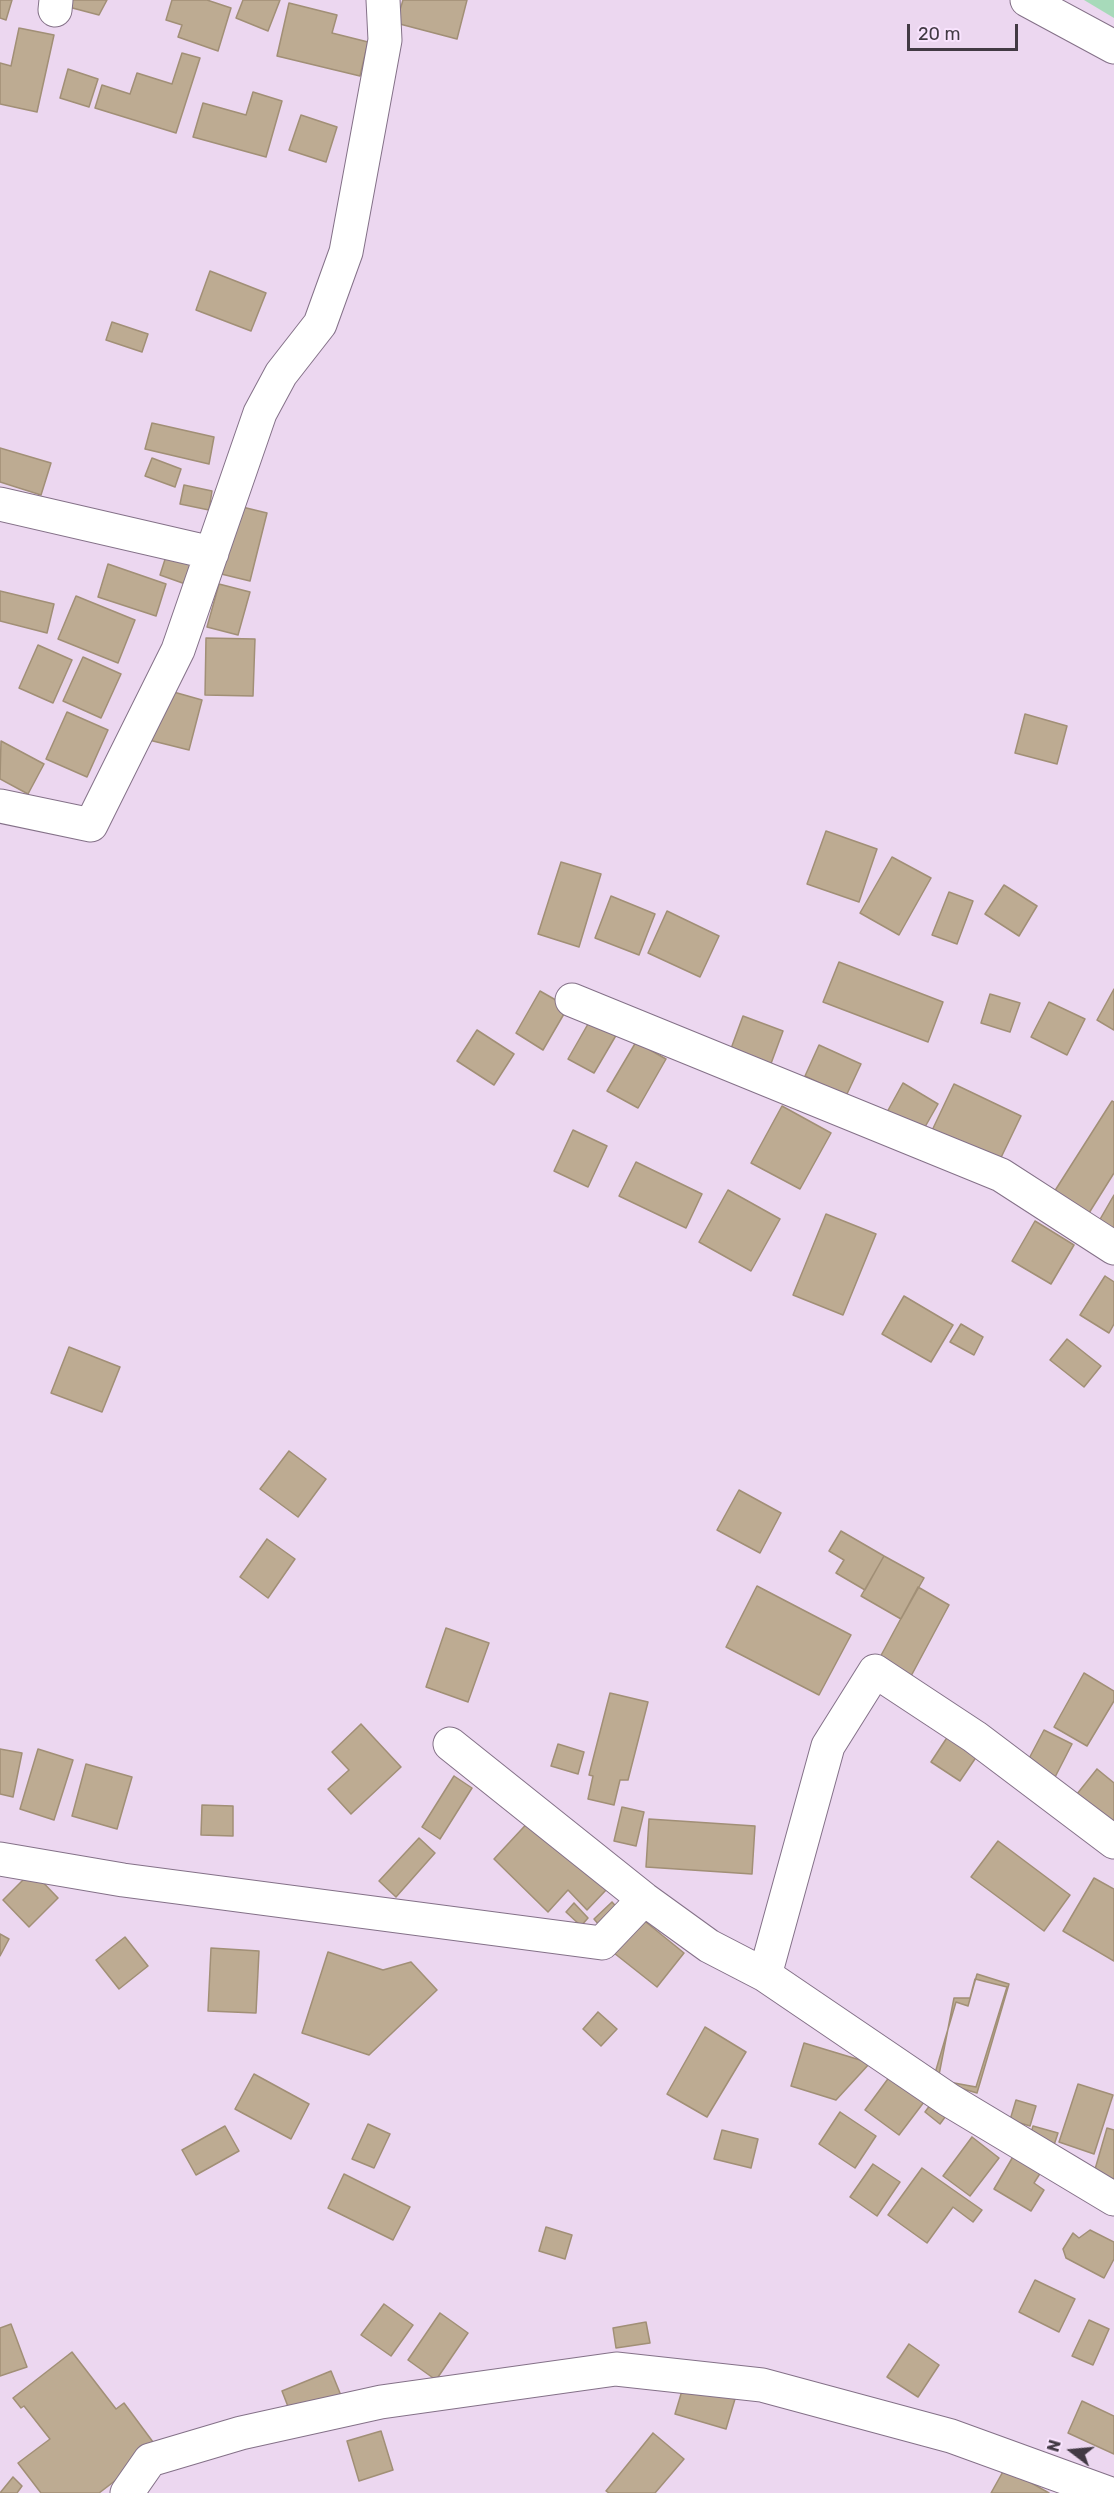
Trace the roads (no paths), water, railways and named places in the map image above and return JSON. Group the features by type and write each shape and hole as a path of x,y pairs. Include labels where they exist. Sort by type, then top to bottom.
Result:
{"street":[{"path":"0,806 91,825 178,650 260,414 281,374 320,324 346,252 384,40 383,0"},
{"path":"1027,0 1114,46"},
{"path":"0,504 212,553"},
{"path":"572,1000 1001,1174 1114,1248"},
{"path":"765,1974 828,1746 874,1671 975,1737 1114,1842"},
{"path":"450,1744 644,1899 709,1946 765,1974 949,2100 1114,2199"},
{"path":"0,1859 123,1880 602,1943 644,1899"},
{"path":"127,2493 150,2460 241,2433 381,2402 616,2369 762,2385 951,2436 1108,2493"}]}
